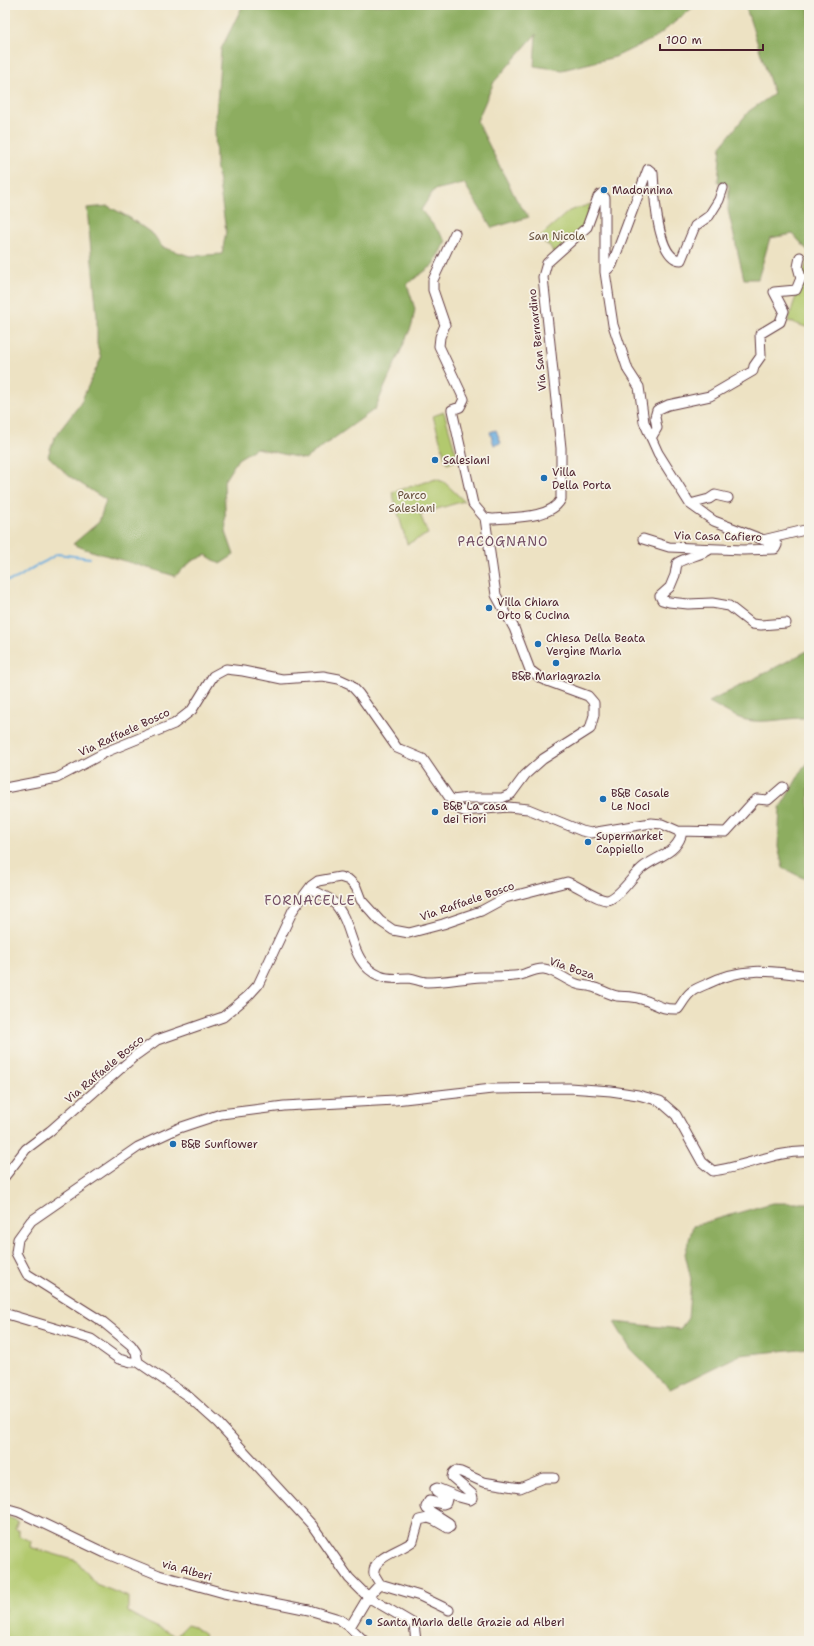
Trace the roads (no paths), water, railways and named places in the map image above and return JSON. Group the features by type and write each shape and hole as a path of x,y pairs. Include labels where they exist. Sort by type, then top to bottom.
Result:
{"street":[{"path":"605,272 612,264 648,169 653,173 655,204 662,240 668,254 676,260 681,260 695,226 709,216 719,200 723,188"},
{"name":"Via San Bernardino","path":"485,518 492,519 544,514 558,504 561,499 561,448 543,276 547,263 587,227 598,197 601,194 605,198 605,272 613,326 628,370 639,387 644,422 658,453 690,504 714,521 764,540"},
{"path":"452,800 469,798 502,798 511,794 525,775 544,759 590,729 594,715 594,703 588,696 542,679 530,670 514,628 496,595 485,518 473,504 452,410 460,407 464,399 439,346 440,337 445,325 433,290 433,280 455,233"},
{"path":"651,438 657,428 655,417 657,410 668,405 710,396 752,371 761,356 760,334 780,322 784,311 774,292 796,290 801,278 798,267 800,257"},
{"path":"690,504 709,499 715,495 728,498"},
{"name":"Via Casa Cafiero","path":"764,540 809,529"},
{"name":"Via Casa Cafiero","path":"643,539 669,547 711,549 776,549 777,545 764,540"},
{"path":"711,549 677,563 675,575 670,587 660,596 662,600 688,604 712,603 729,606 752,624 761,625 786,623"},
{"name":"Via Raffaele Bosco","path":"5,788 57,778 108,751 174,724 192,710 213,676 226,669 282,679 323,676 339,679 350,684 359,694 397,748 423,759 458,809 464,812 508,807 528,809 582,831 591,833 650,823 662,824 678,831 681,836 676,847 642,868 627,882 620,893 613,898 606,900 567,882 505,898 481,911 443,924 408,933 393,930 380,921 361,900 356,887 344,877 334,877 318,881 311,886 293,910 258,985 248,996 223,1017 157,1040 136,1055 26,1149 5,1176"},
{"path":"678,831 726,832 754,801 757,799 768,800 783,787"},
{"name":"Via Boza","path":"311,886 311,889 332,900 339,908 349,930 358,957 377,975 390,979 411,978 428,982 453,981 480,977 515,976 536,969 544,969 557,973 576,984 592,987 615,996 640,998 659,1007 671,1010 678,1009 692,992 720,977 730,974 748,971 770,971 809,976"},
{"path":"138,1362 136,1352 130,1345 108,1327 28,1274 16,1253 18,1239 31,1222 138,1147 179,1128 220,1114 284,1106 395,1100 492,1089 569,1088 638,1095 660,1102 676,1115 702,1162 713,1171 730,1169 794,1151 809,1152"},
{"path":"5,1312 7,1314 91,1339 119,1359 138,1362 189,1398 218,1423 312,1525 349,1578 368,1598 414,1624 416,1641"},
{"path":"449,1610 420,1596 380,1584 374,1574 375,1567 381,1559 413,1541 419,1520 428,1518 448,1528 450,1527 449,1523 426,1507 429,1500 443,1504 448,1500 436,1492 435,1489 437,1488 470,1500 473,1498 472,1494 452,1477 455,1471 461,1472 483,1482 520,1488 544,1478 554,1478"},
{"name":"via Alberi","path":"5,1508 19,1512 105,1553 159,1575 224,1593 309,1610 339,1619 350,1627 364,1641"},
{"path":"350,1627 368,1598 380,1584"}],"water":[{"path":"496,430 501,443 494,445 490,432"}],"waterway":[{"path":"5,581 18,578 30,569 57,554 90,558"}],"place":[{"name":"Madonnina","path":"604,190"},
{"name":"Salesiani","path":"435,460"},
{"name":"Villa Della Porta","path":"544,478"},
{"name":"Villa Chiara Orto & Cucina","path":"489,608"},
{"name":"Chiesa Della Beata Vergine Maria","path":"538,644"},
{"name":"B&B Mariagrazia","path":"556,663"},
{"name":"B&B Casale Le Noci","path":"603,799"},
{"name":"B&B La casa dei Fiori","path":"435,812"},
{"name":"Supermarket Cappiello","path":"588,842"},
{"name":"B&B Sunflower","path":"173,1144"},
{"name":"Santa Maria delle Grazie ad Alberi","path":"369,1622"}],"district":[{"name":"PACOGNANO","path":"503,541"},
{"name":"FORNACELLE","path":"310,900"}],"park label":[{"name":"San Nicola","path":"557,236"},
{"name":"Parco Salesiani","path":"412,501"}]}
